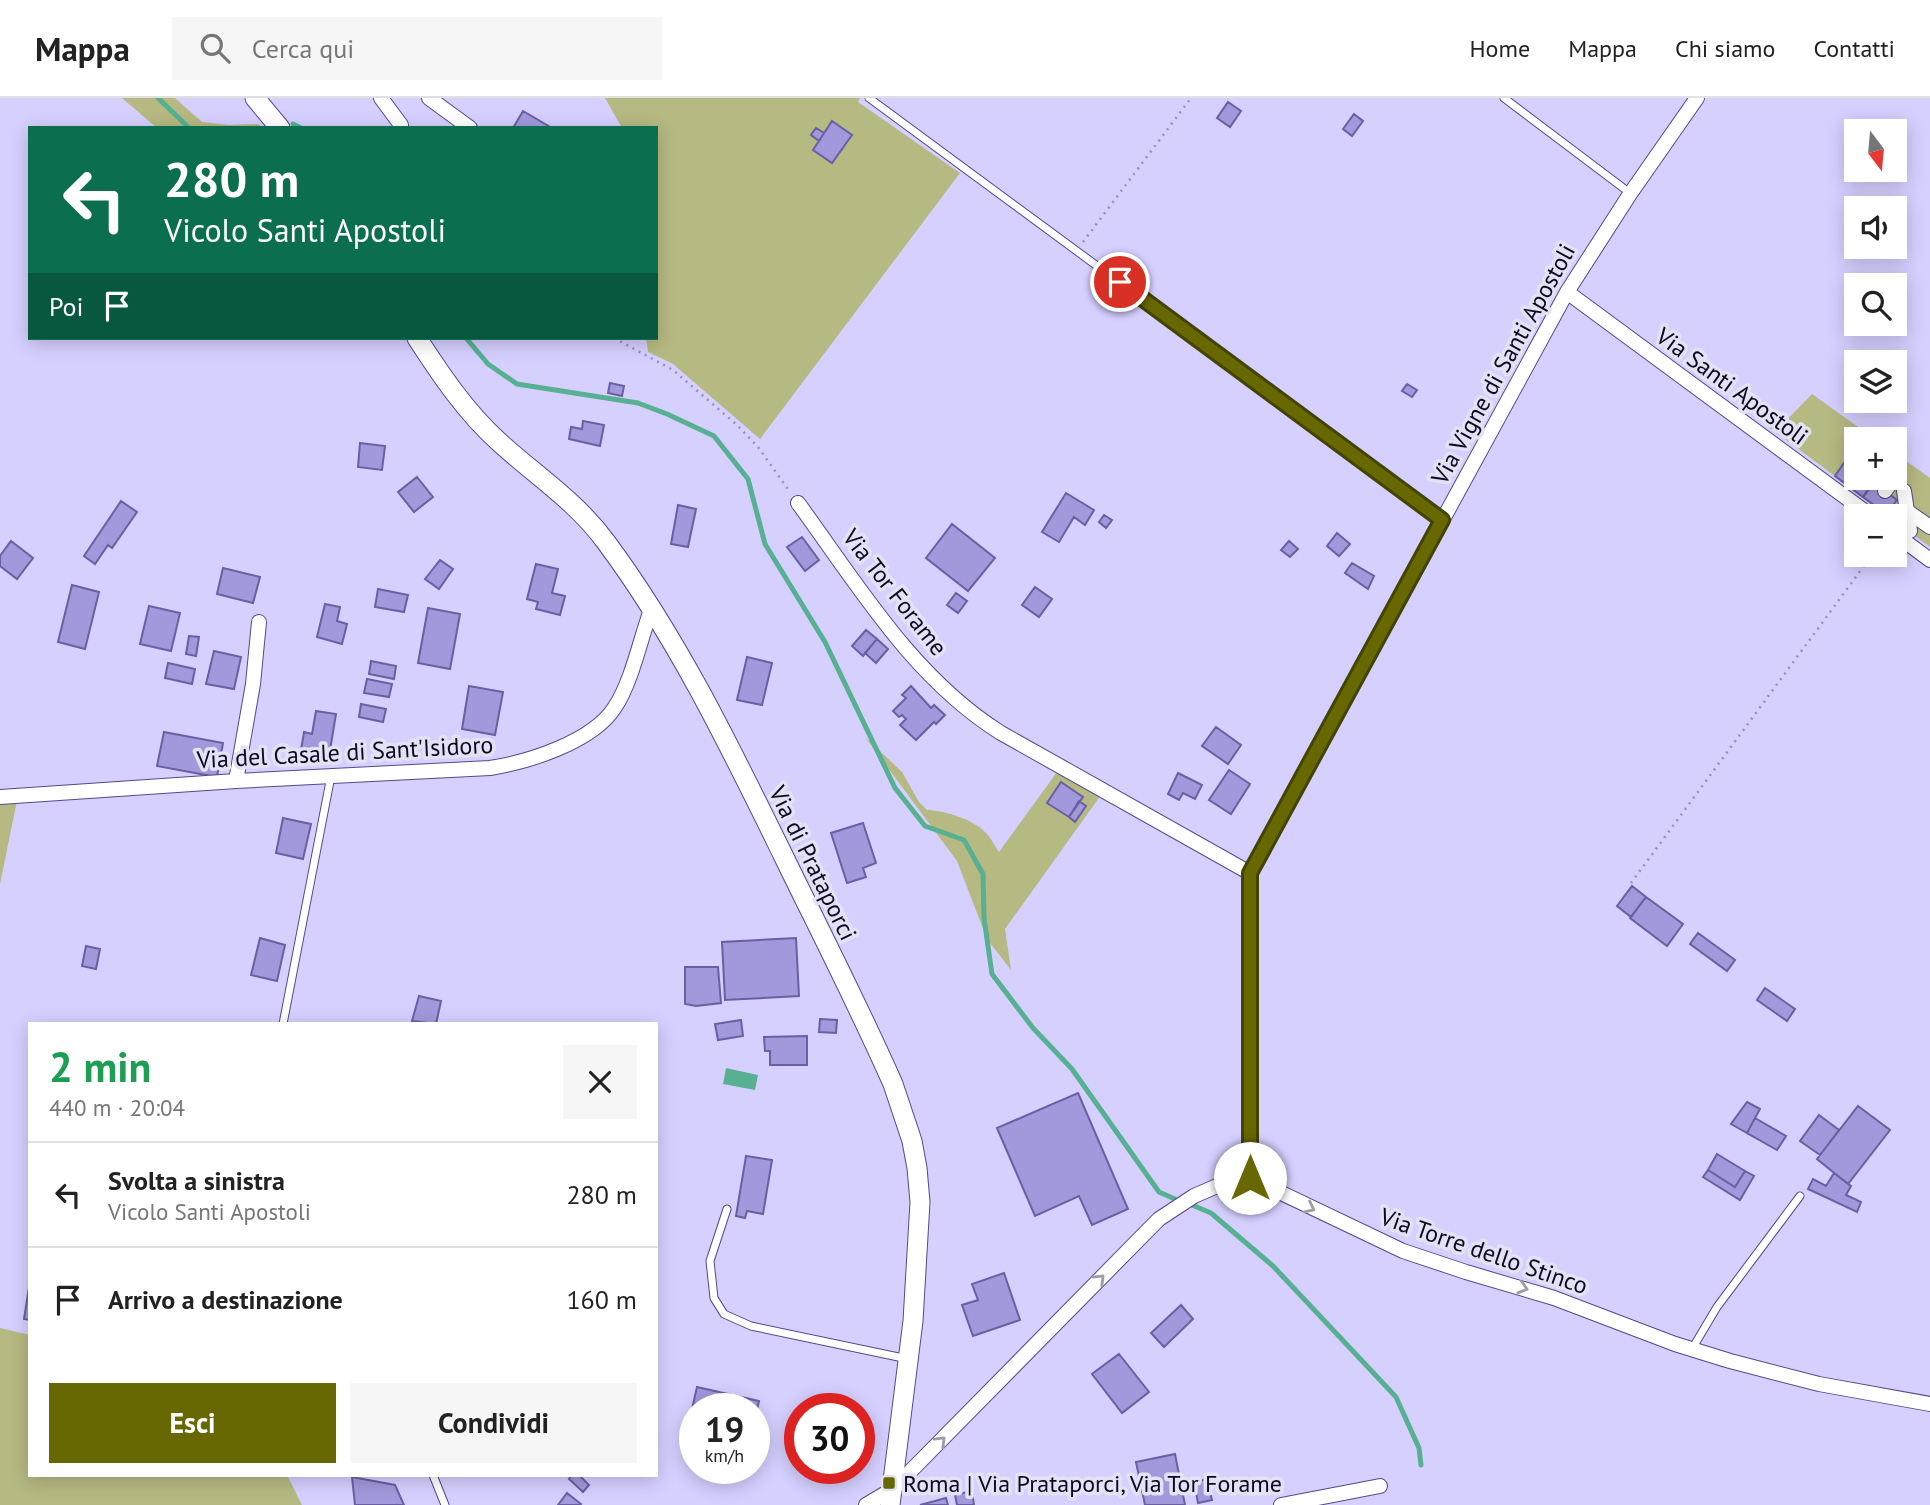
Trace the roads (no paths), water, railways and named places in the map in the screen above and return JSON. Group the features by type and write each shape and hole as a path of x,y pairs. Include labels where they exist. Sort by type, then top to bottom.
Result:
{"street":[{"path":"255,98 278,126"},
{"path":"381,98 401,125"},
{"path":"429,98 467,126"},
{"name":"Via Vigne di Santi Apostoli","path":"1250,1178 1250,873 1567,292 1630,194 1697,98"},
{"name":"Via Santi Apostoli","path":"1567,292 1855,504"},
{"name":"Via di Prataporci","path":"418,340 473,416 592,524 651,610 695,681 726,740 878,1052 903,1111 915,1154 919,1193 917,1259 891,1497"},
{"path":"1904,491 1910,531"},
{"name":"Via Tor Forame","path":"799,503 903,647 970,712 1001,733 1250,873"},
{"path":"1908,512 1930,527"},
{"path":"1907,543 1930,560"},
{"name":"Via del Casale di Sant'Isidoro","path":"0,797 490,768 533,758 582,736 608,718 620,699 651,610"},
{"path":"236,781 253,684 259,622"},
{"path":"866,1505 891,1497 1159,1219 1194,1196 1217,1186 1250,1178"},
{"name":"Via Torre dello Stinco","path":"1250,1178 1414,1255 1554,1298 1692,1349 1819,1384 1930,1404"},
{"path":"1281,1505 1380,1486"}],"lane":[{"path":"869,98 1442,520"},
{"path":"1504,98 1630,194"},
{"path":"283,1022 331,776"},
{"path":"1692,1349 1717,1307 1800,1196"},
{"path":"727,1209 710,1261 714,1298 724,1314 751,1326 908,1359"},
{"path":"434,1477 445,1505"}],"waterway":[{"path":"158,98 187,126"},
{"path":"293,124 297,126"},
{"path":"468,340 488,364 517,384 638,403 714,436 748,479 765,544 825,642 895,788 925,826 964,840 983,874 984,918 992,974 1033,1028 1072,1069 1159,1192 1175,1199"},
{"path":"1192,1205 1211,1213 1273,1266 1396,1397 1419,1448 1421,1465"}],"place":[{"name":"Roma | Via Prataporci, Via Tor Forame","path":"889,1483"}]}
